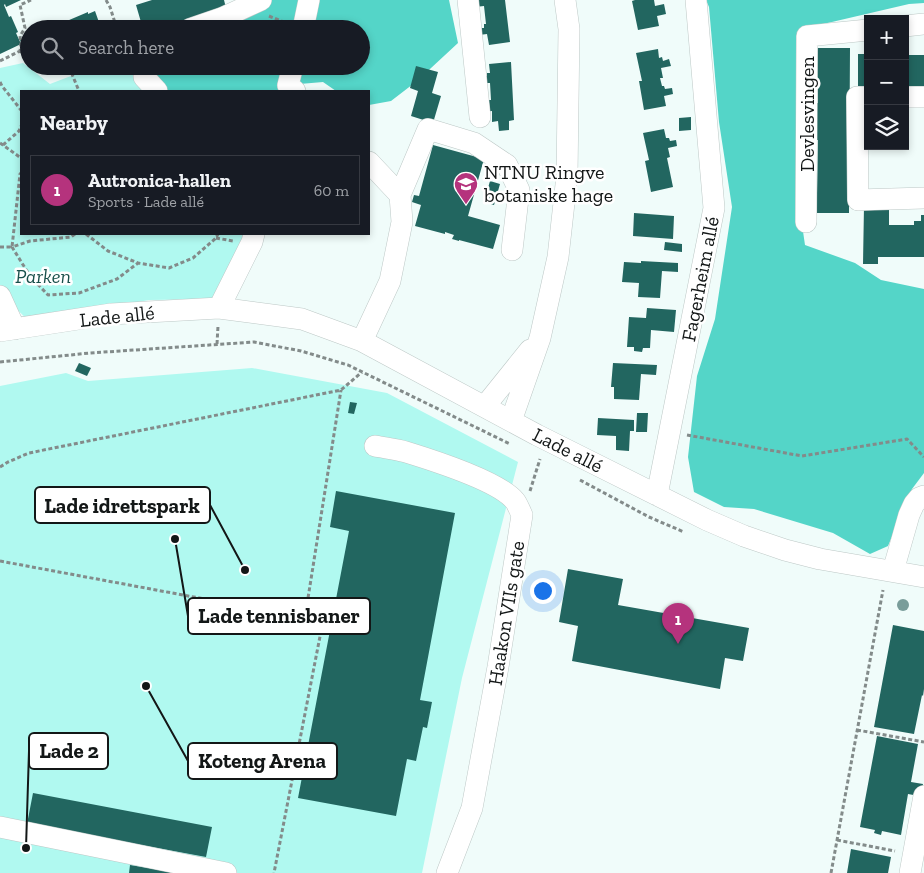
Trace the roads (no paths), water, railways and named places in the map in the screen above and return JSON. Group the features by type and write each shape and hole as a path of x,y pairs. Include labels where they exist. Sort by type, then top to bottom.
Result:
{"street":[{"path":"300,20 309,0"},
{"path":"468,0 480,117"},
{"path":"511,421 540,338 558,257 567,176 569,30 565,0"},
{"name":"Fagerheim allé","path":"657,495 714,208 696,0"},
{"path":"216,20 257,2"},
{"path":"909,26 924,24"},
{"name":"Devlesvingen","path":"806,222 807,36 864,30"},
{"path":"144,75 155,90"},
{"path":"909,97 924,96"},
{"path":"864,97 857,97 858,200 920,194"},
{"path":"362,341 390,281 402,222 400,194 428,129 474,143 507,165 519,190 512,250"},
{"path":"370,163 400,194"},
{"path":"219,308 254,235"},
{"name":"Lade allé","path":"0,296 8,330 111,314 219,308 302,319 362,341 511,421 707,520 744,536 785,550 820,559 924,577"},
{"path":"485,406 540,338"},
{"name":"Haakon VIIs gate","path":"375,446 404,452 436,462 500,488 515,501 522,516 498,667 472,808 447,873"},
{"path":"893,571 909,515 914,504 919,498 924,496"},
{"path":"912,864 924,796"},
{"path":"0,827 226,873"}],"place":[{"name":"NTNU Ringve botaniske hage","path":"466,205"},
{"name":"Lade tennisbaner","path":"175,539"},
{"name":"Lade idrettspark","path":"245,570"},
{"name":"Autronica-hallen","path":"678,644"},
{"name":"Koteng Arena","path":"146,686"},
{"name":"Lade 2","path":"26,848"}],"park label":[{"name":"Parken","path":"43,276"}]}
